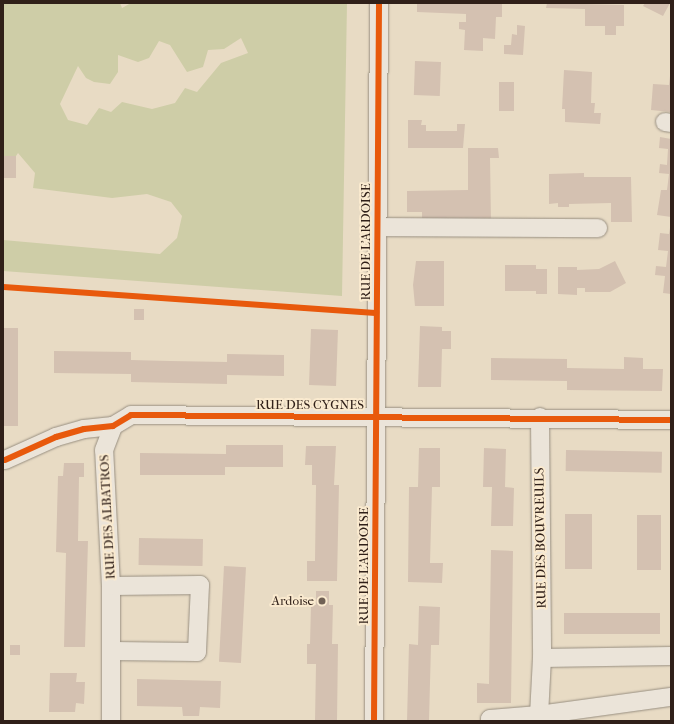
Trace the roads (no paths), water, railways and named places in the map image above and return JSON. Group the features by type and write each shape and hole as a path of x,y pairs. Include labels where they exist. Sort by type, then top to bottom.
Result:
{"street":[{"name":"RUE DE L'ARDOISE","path":"374,721 376,227 379,3"},
{"name":"RUE DE L'ARDOISE","path":"376,227 598,228"},
{"name":"RUE DES CYGNES","path":"5,460 56,436 84,428 114,426 131,415 540,417 671,420"},
{"name":"RUE DES BOUVREUILS","path":"539,715 542,658 540,417"},
{"name":"RUE DES ALBATROS","path":"111,721 111,586 104,450 114,426"},
{"name":"RUE DES ALBATROS","path":"111,586 200,585 197,652 112,651"},
{"path":"542,658 671,656"},
{"path":"490,721 490,719 539,715 671,697"}],"place":[{"name":"Ardoise","path":"322,601"}]}
